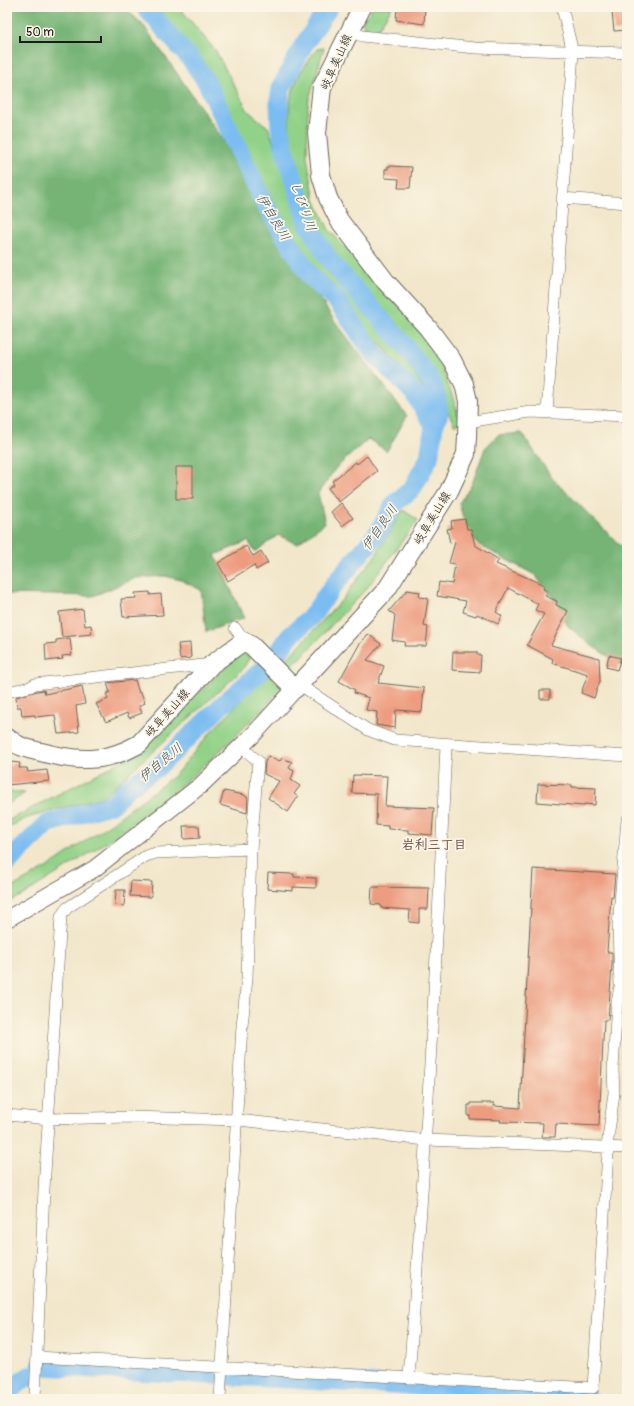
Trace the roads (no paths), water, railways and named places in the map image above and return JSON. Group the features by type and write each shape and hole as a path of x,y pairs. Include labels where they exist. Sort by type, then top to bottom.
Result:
{"main road":[{"name":"岐阜美山線","path":"7,738 33,750 67,759 106,758 124,753 139,744 212,664 244,638 294,685 392,583 449,490 466,454 468,402 464,384 452,360 428,328 386,282 339,220 328,198 321,175 317,132 322,87 362,7"}],"street":[{"path":"547,412 573,53 562,7"},
{"path":"349,32 362,36 475,48 573,53 627,53"},
{"path":"562,198 627,203"},
{"path":"468,422 530,412 627,416"},
{"path":"7,692 30,687 35,684 212,664"},
{"path":"7,919 94,869 202,785 240,746 253,735 294,685 368,730 395,740 446,745 627,756"},
{"path":"409,1378 426,1140 430,1046 434,1009 435,943 446,745"},
{"path":"220,1399 247,980 250,848 258,761 240,746"},
{"path":"37,1357 222,1374 409,1378 593,1388 608,1152 607,1147 614,1093 613,1069 617,1001 620,987 618,926 627,820"},
{"path":"35,1399 61,916 66,908 146,856 156,853 250,848"},
{"path":"7,1115 49,1118 130,1117 238,1120 426,1140 627,1148"}],"waterway":[{"name":"伊自良川","path":"145,7 192,61 206,81 263,201 310,276 337,301 374,354 414,393 434,426"},
{"name":"伊自良川","path":"7,863 47,824 112,804 125,790 158,767 222,705 273,661 289,637 311,617 333,586 378,533 395,503 412,489 429,458 434,426 439,413 437,398 431,381 411,353 330,261 308,224 284,147 280,127 279,103 281,88 303,46 329,7"},
{"path":"41,1366 492,1390 588,1397"},
{"path":"7,1392 29,1376"}],"district":[{"name":"岩利三丁目","path":"434,844"}],"water label":[{"name":"しびり川","path":"304,206"}]}
